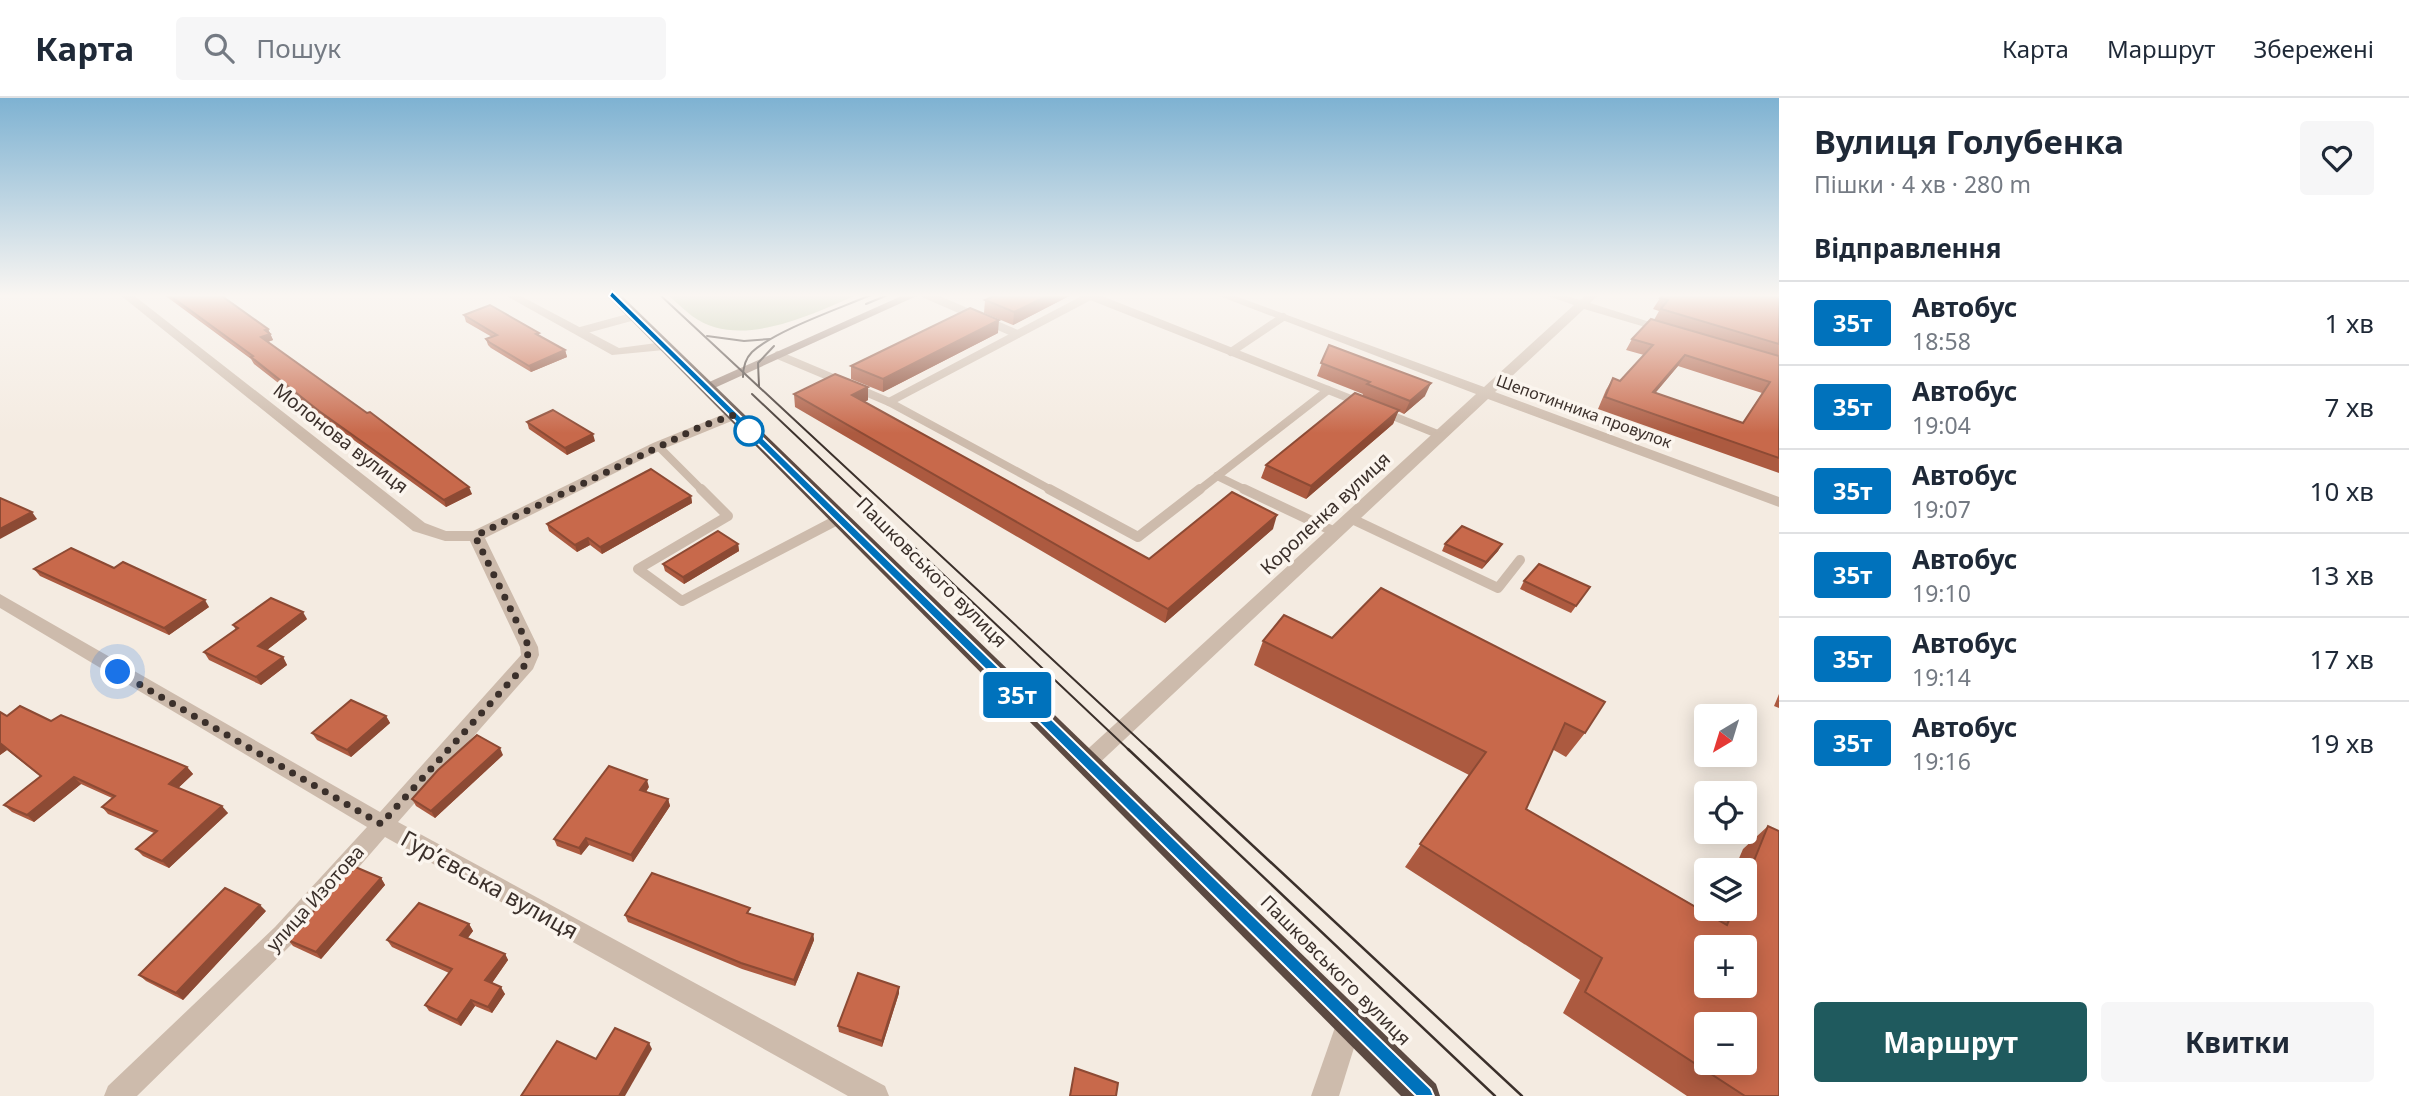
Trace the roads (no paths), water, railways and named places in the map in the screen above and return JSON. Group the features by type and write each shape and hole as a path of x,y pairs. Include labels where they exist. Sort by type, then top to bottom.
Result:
{"highway":[{"name":"Пашковського вулиця","path":"659,341 1424,1096"}],"street":[{"name":"Молонова вулиця","path":"184,341 419,527 445,536 475,536"},
{"path":"599,341 621,352 664,346"},
{"path":"705,387 810,341"},
{"name":"Шепотинника провулок","path":"1346,341 1779,502"},
{"name":"Короленка вулиця","path":"1086,763 1543,341"},
{"path":"475,536 658,446 734,415"},
{"name":"улица Изотова","path":"118,1096 284,935 526,664 530,655 529,647 475,536"},
{"name":"Гур’євська вулиця","path":"0,600 381,824 876,1096"},
{"path":"1325,1096 1349,1022"}],"lane":[{"path":"889,402 1005,341"},
{"path":"1203,341 1440,435"},
{"path":"1231,352 1248,341"},
{"path":"778,355 889,402 1138,537 1328,390"},
{"path":"658,446 728,516 638,569 682,601 839,519"},
{"path":"1217,476 1335,532"},
{"path":"1350,519 1498,587 1520,560"}],"tram line":[{"path":"709,341 743,372"},
{"path":"741,341 750,341"},
{"path":"743,372 752,352 769,341"},
{"path":"759,386 758,363 774,346"},
{"path":"743,372 743,377"},
{"path":"743,372 1151,751"},
{"path":"752,394 1130,751"},
{"path":"1128,749 1495,1096"},
{"path":"1149,749 1522,1096"}]}
